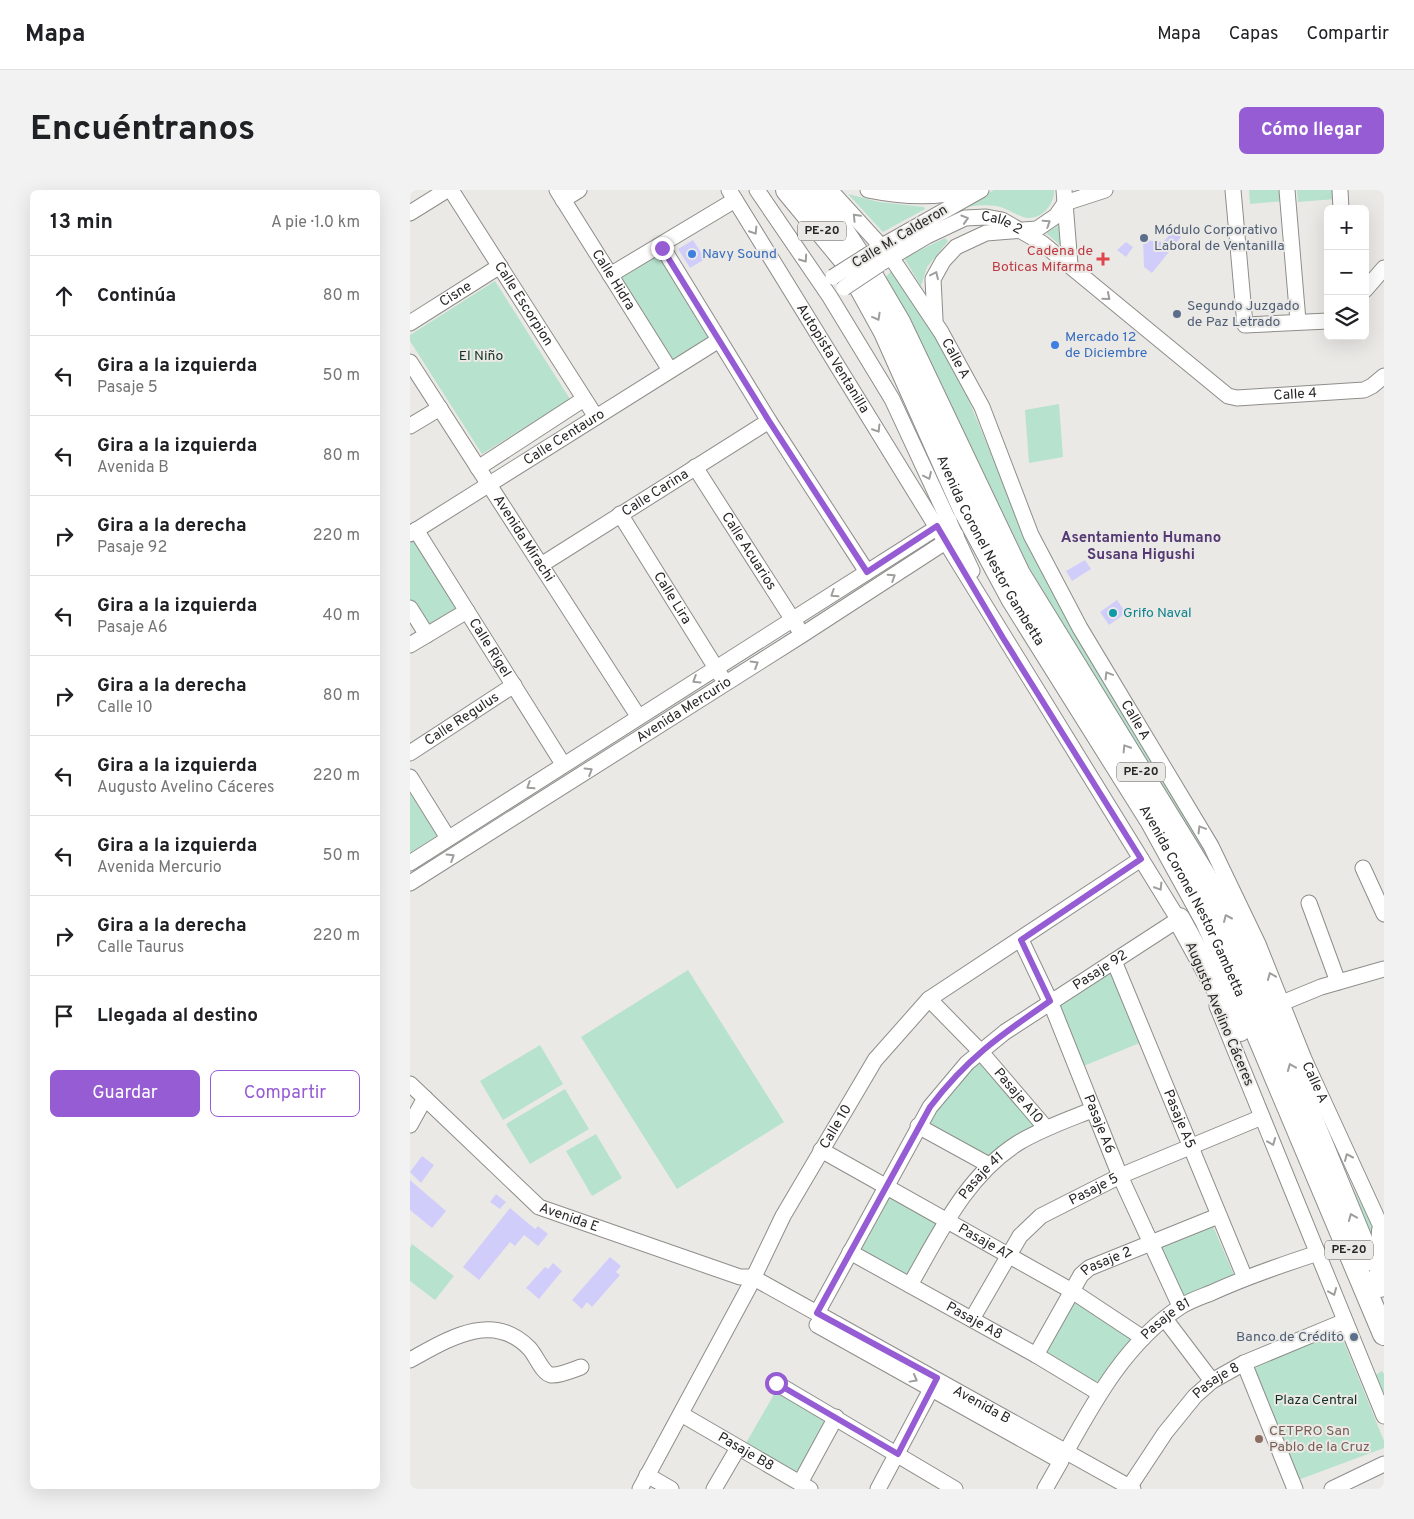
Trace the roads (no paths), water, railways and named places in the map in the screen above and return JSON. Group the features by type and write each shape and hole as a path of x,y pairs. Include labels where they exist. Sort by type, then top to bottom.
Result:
{"highway":[{"name":"Autopista Ventanilla","path":"787,190 844,259 857,271"},
{"name":"Autopista Ventanilla","path":"812,190 823,201 857,271"},
{"name":"Avenida Coronel Nestor Gambetta","path":"857,271 964,510 1012,600 1146,814 1206,920 1255,1028 1384,1334"},
{"name":"Avenida Coronel Nestor Gambetta","path":"857,271 919,361 975,485 1019,574 1219,899 1264,1003 1382,1290"},
{"path":"1179,919 1217,984 1253,1054 1284,1122 1312,1165"},
{"path":"1382,1290 1383,1232"}],"street":[{"path":"410,213 447,190"},
{"name":"Calle Escorpion","path":"451,190 596,417"},
{"path":"560,195 579,190"},
{"name":"Autopista Ventanilla","path":"757,190 857,271"},
{"name":"Autopista Ventanilla","path":"830,190 857,271 892,399 943,523"},
{"path":"868,190 922,197 971,190"},
{"name":"Calle M. Calderon","path":"857,271 981,190"},
{"path":"1064,196 1106,190"},
{"path":"1233,190 1245,324 1324,320"},
{"path":"1287,190 1298,321"},
{"path":"1340,190 1341,205"},
{"name":"Calle Hidra","path":"560,195 670,370"},
{"path":"610,275 661,245 732,195"},
{"name":"Autopista Ventanilla","path":"732,195 943,523"},
{"path":"935,323 931,285 947,256 956,247 978,236 1037,229 1050,222 1060,212 1064,196"},
{"path":"1064,196 1070,266"},
{"name":"Calle 2","path":"857,271 966,218 986,217 1002,220 1021,230 1070,266 1228,396"},
{"path":"661,245 769,421 867,572"},
{"name":"Cisne","path":"410,323 500,266"},
{"path":"1369,285 1384,268"},
{"name":"Calle A","path":"857,271 935,323 982,407 1031,535 1080,628 1211,846 1258,944 1312,1076 1383,1232"},
{"name":"Calle Centauro","path":"413,532 719,340"},
{"name":"Avenida Mirachi","path":"410,362 638,716"},
{"name":"Calle 4","path":"1228,396 1237,398 1364,390 1384,376"},
{"path":"478,468 584,399"},
{"path":"410,426 440,408"},
{"name":"Calle Carina","path":"540,565 769,421"},
{"name":"Calle Acuarios","path":"695,467 802,635"},
{"name":"Calle Lira","path":"620,514 725,682"},
{"name":"Augusto Avelino Cáceres","path":"943,523 1003,638 1179,919 1384,1416"},
{"name":"Avenida Mercurio","path":"410,863 600,740 793,621 943,523"},
{"name":"Calle Rigel","path":"413,532 467,611 563,764"},
{"name":"Avenida Mercurio","path":"411,880 611,757 951,538"},
{"path":"410,608 427,635"},
{"path":"410,646 467,611"},
{"name":"Calle Regulus","path":"410,753 514,685"},
{"path":"600,740 611,757"},
{"path":"410,777 448,838"},
{"name":"Calle 10","path":"640,1489 681,1414 747,1281 782,1216 875,1060 930,999 949,984 1021,940 1141,859"},
{"path":"1363,868 1384,914"},
{"path":"1309,904 1338,982"},
{"name":"Pasaje 92","path":"817,1313 918,1126 947,1084 980,1051 1050,1001 1179,919"},
{"name":"Pasaje A6","path":"1021,940 1050,1001 1120,1176 1180,1306"},
{"name":"Pasaje A5","path":"1114,961 1245,1278"},
{"path":"1282,1003 1338,982 1384,969"},
{"name":"Pasaje A10","path":"930,999 980,1051 1046,1128"},
{"name":"Avenida E","path":"410,1084 539,1207 747,1281"},
{"path":"410,1125 425,1098"},
{"name":"Pasaje 41","path":"910,1285 964,1193 989,1165 1020,1142 1046,1128 1092,1110"},
{"name":"Pasaje 5","path":"972,1319 1020,1236 1041,1216 1120,1176 1262,1117"},
{"path":"918,1126 989,1165"},
{"name":"Pasaje A7","path":"822,1150 948,1219 1072,1291 1143,1338"},
{"name":"Pasaje 2","path":"1036,1355 1081,1275 1089,1268 1218,1216"},
{"name":"Pasaje A8","path":"850,1252 1036,1355 1099,1393"},
{"name":"Pasaje 81","path":"1045,1489 1099,1393 1117,1368 1143,1338 1180,1306 1245,1278 1318,1253"},
{"name":"Avenida B","path":"747,1281 817,1313 934,1384"},
{"name":"Avenida B","path":"747,1281 1064,1457 1130,1488"},
{"path":"1165,1319 1212,1381"},
{"name":"Pasaje 8","path":"1130,1488 1165,1433 1195,1396 1212,1381 1244,1363 1345,1321"},
{"path":"410,1360 453,1337 477,1331 500,1330 515,1337 530,1348 548,1374 553,1375 581,1367"},
{"path":"1244,1363 1295,1489"},
{"path":"776,1383 955,1489"},
{"path":"878,1489 934,1384"},
{"name":"Pasaje B8","path":"681,1414 805,1486"},
{"path":"805,1486 836,1418"},
{"path":"714,1489 738,1448"},
{"name":"Avenida B","path":"1064,1457 1112,1489"},
{"path":"1332,1489 1384,1464"},
{"path":"647,1476 670,1489"}],"place":[{"name":"Módulo Corporativo Laboral de Ventanilla","path":"1144,238"},
{"name":"Navy Sound","path":"692,254"},
{"name":"Cadena de Boticas Mifarma","path":"1103,259"},
{"name":"Segundo Juzgado de Paz Letrado","path":"1177,314"},
{"name":"Mercado 12 de Diciembre","path":"1055,345"},
{"name":"Grifo Naval","path":"1113,613"},
{"name":"Banco de Crédito","path":"1354,1337"},
{"name":"CETPRO San Pablo de la Cruz","path":"1259,1439"}],"district":[{"name":"Asentamiento Humano Susana Higushi","path":"1141,546"}],"park label":[{"name":"El Niño","path":"481,356"},
{"name":"Plaza Central","path":"1316,1400"}]}
